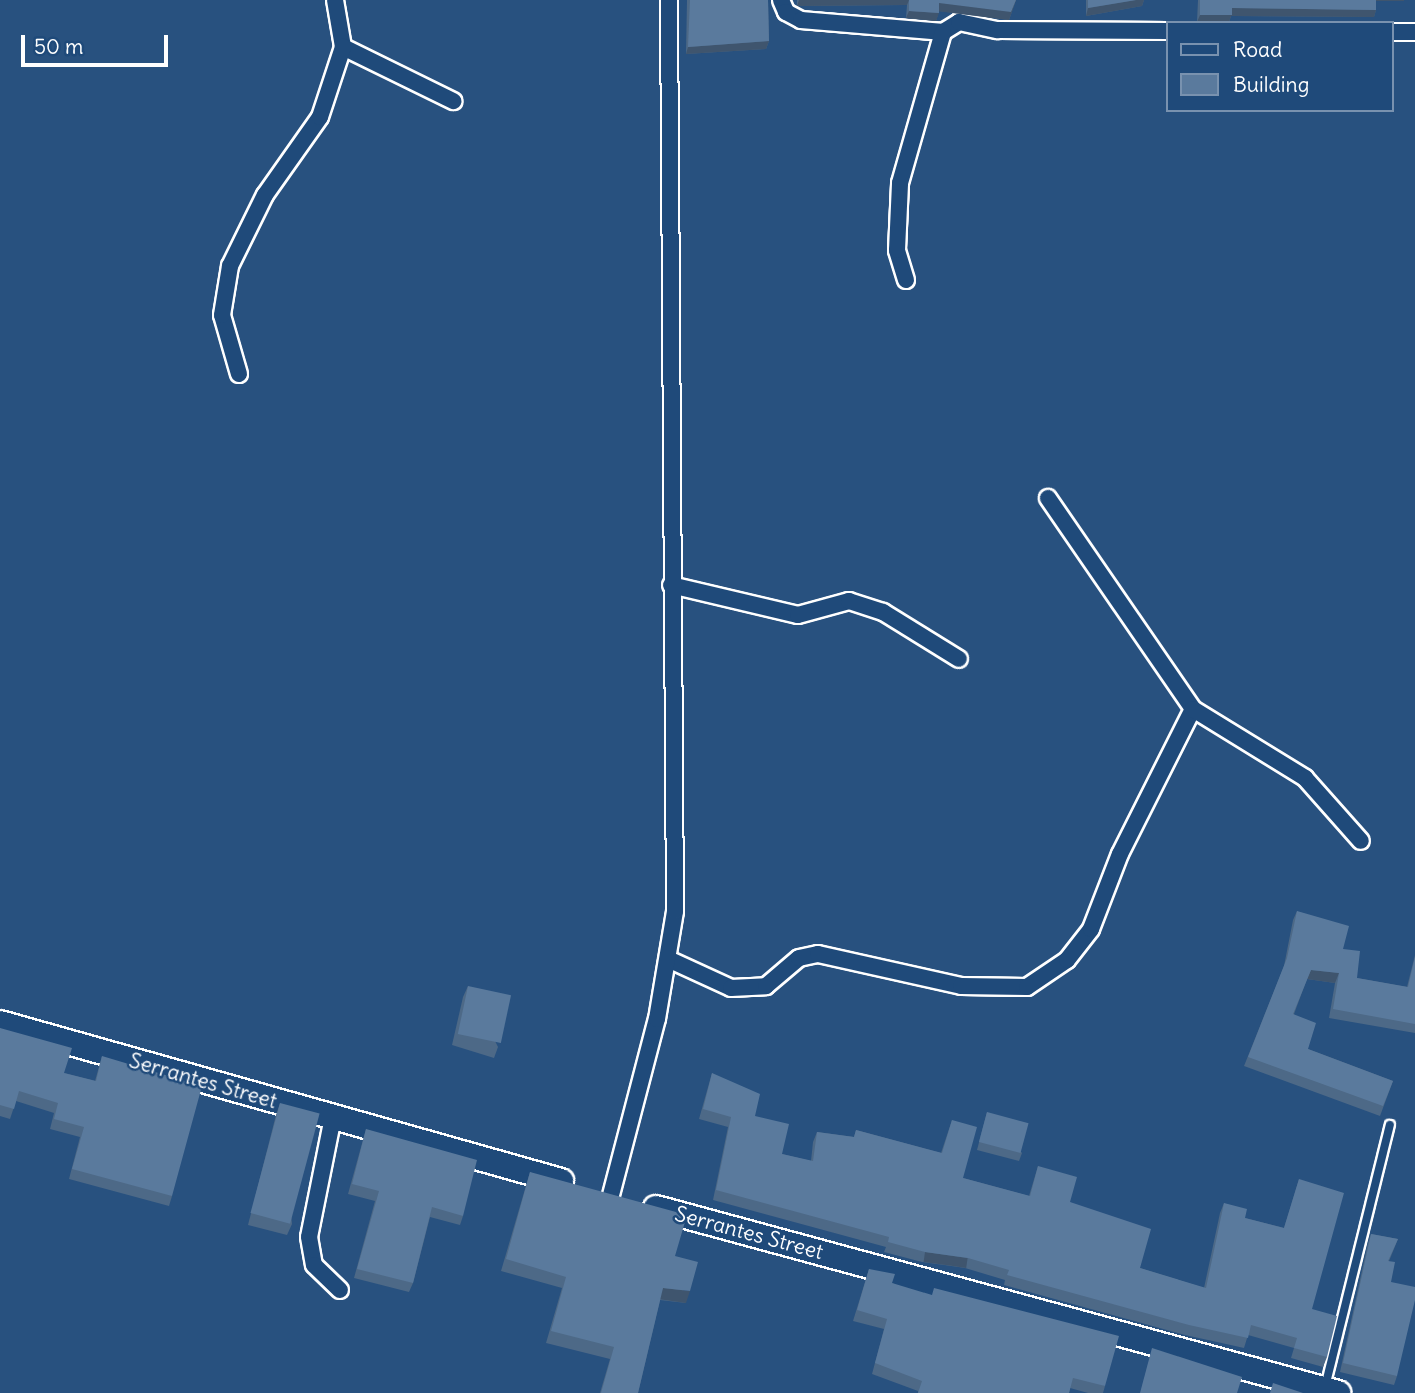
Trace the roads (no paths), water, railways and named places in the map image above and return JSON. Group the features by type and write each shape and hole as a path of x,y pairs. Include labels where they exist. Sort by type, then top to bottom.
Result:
{"main road":[{"name":"Serrantes Street","path":"0,1023 611,1195 1331,1391"}],"street":[{"path":"239,374 222,315 227,275 265,195 324,110 343,47 335,0"},
{"path":"611,1195 668,959 678,848 671,586 669,0"},
{"path":"781,0 786,12 802,20 943,32 959,22 998,30 1166,31"},
{"path":"906,281 897,250 900,183 943,32"},
{"path":"1394,32 1415,32"},
{"path":"343,47 453,102"},
{"path":"1048,498 1193,709 1305,778 1361,841"},
{"path":"671,586 798,615 849,601 883,612 959,659"},
{"path":"668,959 731,988 766,986 799,958 818,954 961,986 1027,987 1067,960 1091,929 1120,854 1193,709"},
{"path":"333,1117 309,1237 314,1265 340,1290"}],"lane":[{"path":"1331,1391 1390,1125"}]}
